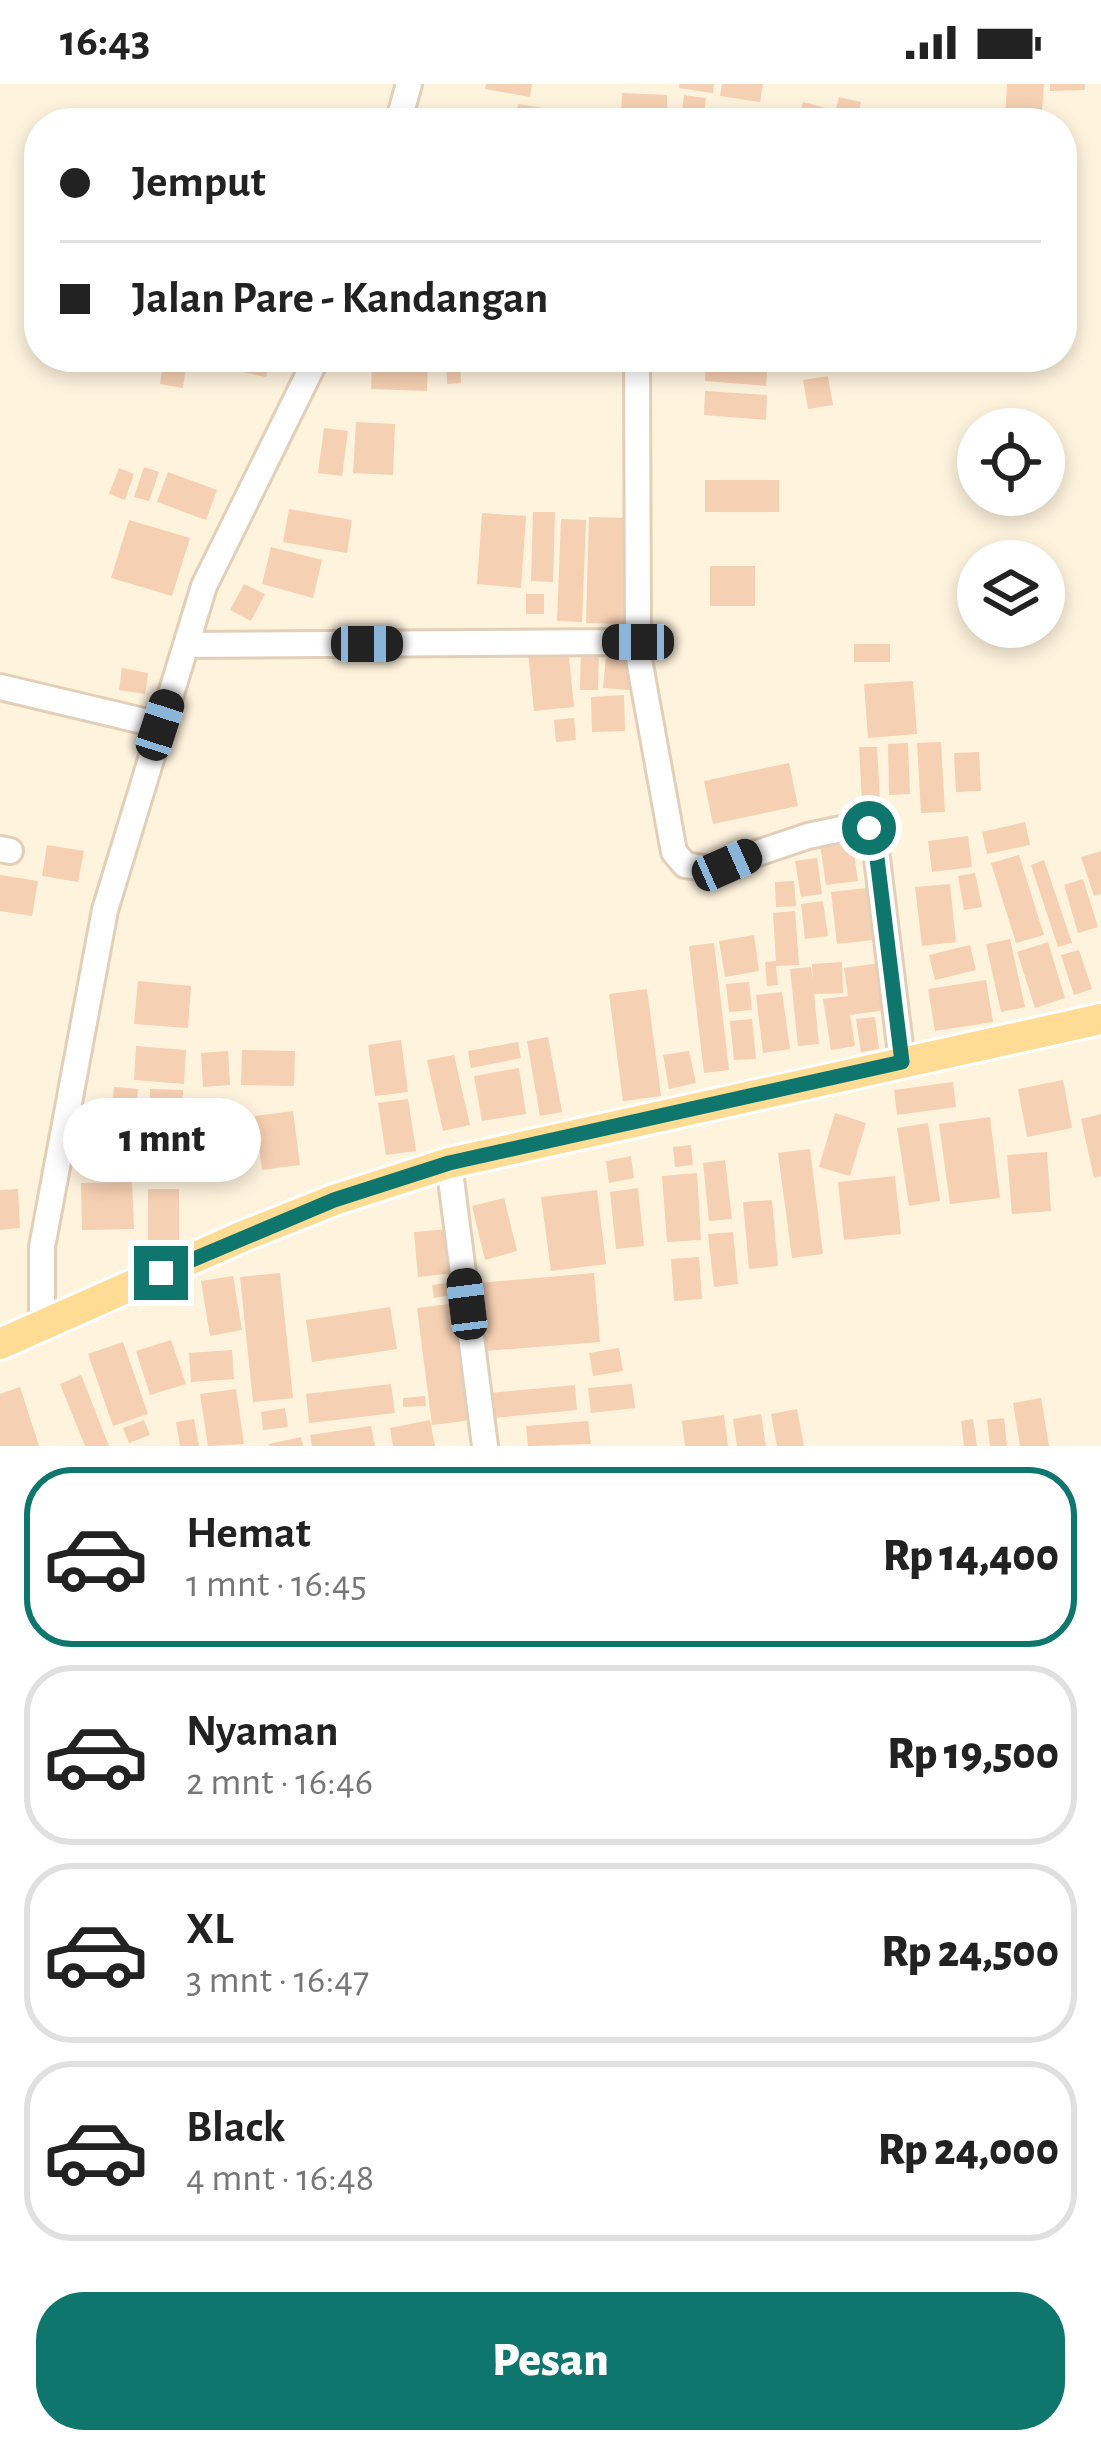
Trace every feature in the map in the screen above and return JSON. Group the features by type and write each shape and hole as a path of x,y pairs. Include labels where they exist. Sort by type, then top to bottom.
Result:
{"main road":[{"path":"0,1344 334,1200 449,1163 1101,1018"}],"street":[{"path":"43,1325 42,1247 105,910 203,586 310,372"},
{"path":"637,372 638,642 669,839 685,865 710,869 832,830 861,826 872,831 902,1062"},
{"path":"186,645 638,642"},
{"path":"0,687 160,725"},
{"path":"449,1163 485,1446"}],"building":[{"path":"486,84 532,84 530,97 485,89"},
{"path":"679,84 714,84 713,93 679,88"},
{"path":"722,84 763,84 760,102 720,96"},
{"path":"1007,84 1044,84 1042,108 1006,108"},
{"path":"1050,84 1085,84 1085,90 1050,91"},
{"path":"622,93 667,95 667,108 621,108"},
{"path":"684,95 706,98 705,108 682,108"},
{"path":"839,97 861,102 860,108 836,108"},
{"path":"162,372 185,372 183,388 160,384"},
{"path":"372,372 428,372 427,391 371,389"},
{"path":"447,372 461,372 461,383 447,384"},
{"path":"705,372 767,372 766,386 705,381"},
{"path":"828,376 833,405 808,409 803,380"},
{"path":"705,391 767,395 766,420 704,415"},
{"path":"356,422 395,424 393,475 353,473"},
{"path":"324,428 348,431 342,476 318,473"},
{"path":"144,467 159,472 149,501 134,497"},
{"path":"119,468 134,474 125,500 109,494"},
{"path":"168,472 217,490 206,520 157,502"},
{"path":"705,480 779,480 779,512 705,512"},
{"path":"289,509 352,520 347,553 283,542"},
{"path":"533,512 555,512 553,582 531,581"},
{"path":"482,513 526,516 521,588 477,584"},
{"path":"589,517 629,518 626,624 586,623"},
{"path":"561,519 586,520 582,622 557,621"},
{"path":"129,520 190,538 172,596 111,578"},
{"path":"271,547 322,560 313,598 262,584"},
{"path":"710,566 755,566 755,606 710,606"},
{"path":"244,584 265,594 251,621 230,610"},
{"path":"526,594 544,594 544,614 526,614"},
{"path":"854,644 890,644 890,662 854,662"},
{"path":"581,647 599,647 598,690 580,690"},
{"path":"568,648 574,707 534,711 528,652"},
{"path":"606,656 633,658 630,690 603,688"},
{"path":"122,668 148,673 145,694 119,690"},
{"path":"913,681 917,734 868,738 864,684"},
{"path":"624,695 625,731 592,732 591,697"},
{"path":"574,718 576,740 556,742 554,720"},
{"path":"941,742 945,812 921,813 917,743"},
{"path":"908,743 910,794 889,795 888,744"},
{"path":"859,747 877,747 881,818 863,819"},
{"path":"979,752 981,791 956,792 954,753"},
{"path":"789,763 798,806 713,824 704,781"},
{"path":"1025,822 1030,845 987,854 982,832"},
{"path":"851,833 858,881 826,885 819,838"},
{"path":"968,836 972,867 932,872 928,841"},
{"path":"47,845 84,851 78,882 42,876"},
{"path":"1101,851 1101,894 1094,896 1081,857"},
{"path":"1019,855 1044,935 1016,943 991,863"},
{"path":"817,858 822,894 801,897 795,861"},
{"path":"1044,860 1072,943 1058,947 1031,865"},
{"path":"975,873 982,907 964,910 958,876"},
{"path":"0,875 38,881 32,916 0,911"},
{"path":"1083,879 1098,927 1078,933 1064,885"},
{"path":"794,881 796,906 776,907 775,882"},
{"path":"950,884 956,942 922,946 915,887"},
{"path":"866,888 873,940 837,944 831,892"},
{"path":"823,901 828,936 805,939 801,904"},
{"path":"795,911 799,965 776,966 778,985 767,986 765,962 776,961 773,913"},
{"path":"754,935 759,971 725,977 719,941"},
{"path":"1010,939 1025,1007 1001,1012 986,944"},
{"path":"1048,942 1065,998 1035,1008 1017,952"},
{"path":"714,943 729,1070 704,1073 689,946"},
{"path":"970,945 976,970 935,980 929,955"},
{"path":"1079,950 1092,989 1074,995 1061,955"},
{"path":"842,962 843,993 814,994 819,1044 798,1046 790,969 811,967 813,979 812,964"},
{"path":"880,963 886,1010 850,1015 855,1046 831,1050 823,999 848,996 844,968"},
{"path":"986,980 993,1022 935,1031 928,989"},
{"path":"138,981 191,986 188,1028 134,1024"},
{"path":"749,982 752,1010 729,1012 726,984"},
{"path":"647,989 661,1096 623,1101 609,994"},
{"path":"782,992 790,1049 763,1053 756,995"},
{"path":"875,1017 879,1049 861,1052 856,1019"},
{"path":"752,1019 756,1059 734,1060 730,1021"},
{"path":"548,1037 562,1112 540,1116 527,1041"},
{"path":"401,1040 408,1092 375,1096 368,1045"},
{"path":"518,1042 521,1058 471,1068 468,1051"},
{"path":"136,1046 186,1050 184,1084 134,1080"},
{"path":"242,1050 295,1051 294,1086 241,1085"},
{"path":"228,1051 230,1085 203,1087 201,1053"},
{"path":"689,1051 696,1083 669,1089 663,1055"},
{"path":"454,1055 470,1125 443,1131 427,1060"},
{"path":"519,1068 526,1114 482,1121 474,1076"},
{"path":"1063,1080 1072,1128 1027,1137 1018,1089"},
{"path":"953,1082 956,1107 897,1115 894,1090"},
{"path":"114,1087 138,1089 133,1144 109,1141"},
{"path":"150,1089 183,1090 182,1121 150,1120"},
{"path":"225,1098 229,1160 201,1162 197,1100"},
{"path":"408,1099 416,1151 386,1155 378,1103"},
{"path":"293,1111 300,1165 262,1170 255,1116"},
{"path":"835,1113 866,1123 850,1176 819,1167"},
{"path":"1101,1114 1101,1176 1094,1178 1081,1119"},
{"path":"990,1117 1000,1198 950,1204 939,1124"},
{"path":"928,1123 940,1201 909,1206 897,1128"},
{"path":"142,1124 190,1127 188,1147 141,1144"},
{"path":"691,1145 693,1165 675,1167 673,1147"},
{"path":"810,1149 823,1254 792,1258 778,1153"},
{"path":"151,1151 178,1153 177,1182 150,1180"},
{"path":"1047,1152 1051,1211 1012,1214 1007,1155"},
{"path":"631,1156 634,1178 609,1183 606,1161"},
{"path":"725,1160 732,1219 709,1221 703,1163"},
{"path":"697,1173 701,1240 667,1242 662,1176"},
{"path":"895,1176 901,1234 844,1240 838,1182"},
{"path":"132,1182 134,1229 82,1230 81,1183"},
{"path":"638,1188 644,1246 616,1249 610,1192"},
{"path":"18,1189 20,1228 0,1230 0,1190"},
{"path":"148,1189 179,1189 179,1244 148,1244"},
{"path":"597,1190 606,1264 551,1271 541,1197"},
{"path":"504,1198 517,1251 485,1260 472,1206"},
{"path":"772,1200 778,1266 749,1269 743,1202"},
{"path":"450,1229 454,1273 418,1277 414,1232"},
{"path":"733,1232 738,1284 714,1287 708,1234"},
{"path":"699,1257 702,1299 674,1301 671,1259"},
{"path":"280,1273 293,1398 253,1402 240,1277"},
{"path":"594,1273 600,1342 485,1351 479,1283"},
{"path":"233,1276 242,1330 210,1336 201,1281"},
{"path":"455,1282 457,1294 434,1298 432,1285"},
{"path":"457,1303 472,1420 432,1425 417,1308"},
{"path":"390,1307 397,1349 312,1362 306,1320"},
{"path":"171,1340 186,1384 150,1395 136,1351"},
{"path":"123,1342 148,1414 113,1426 88,1354"},
{"path":"619,1348 623,1371 593,1376 589,1353"},
{"path":"232,1350 234,1379 191,1382 189,1353"},
{"path":"81,1375 109,1446 85,1446 60,1384"},
{"path":"391,1384 395,1413 309,1423 306,1394"},
{"path":"632,1384 635,1408 591,1413 588,1388"},
{"path":"575,1385 577,1410 493,1418 490,1393"},
{"path":"20,1387 39,1446 0,1446 0,1394"},
{"path":"236,1389 244,1444 208,1446 200,1394"},
{"path":"425,1396 426,1406 403,1407 403,1398"},
{"path":"1041,1398 1049,1446 1020,1446 1013,1403"},
{"path":"285,1408 288,1427 263,1430 261,1412"},
{"path":"797,1409 804,1446 777,1446 771,1414"},
{"path":"761,1414 766,1446 737,1446 733,1419"},
{"path":"724,1415 728,1446 685,1446 682,1421"},
{"path":"1004,1418 1007,1446 990,1446 987,1420"},
{"path":"194,1419 199,1446 180,1446 176,1422"},
{"path":"973,1419 977,1446 964,1446 961,1421"},
{"path":"144,1420 150,1435 129,1443 123,1428"},
{"path":"430,1420 435,1446 393,1446 390,1428"},
{"path":"588,1421 591,1444 528,1446 526,1426"},
{"path":"371,1426 375,1446 312,1446 310,1435"},
{"path":"301,1437 303,1446 269,1446 269,1444"}],"route":[{"path":"161,1273 334,1200 449,1163 902,1062 875,842 869,828"}]}
